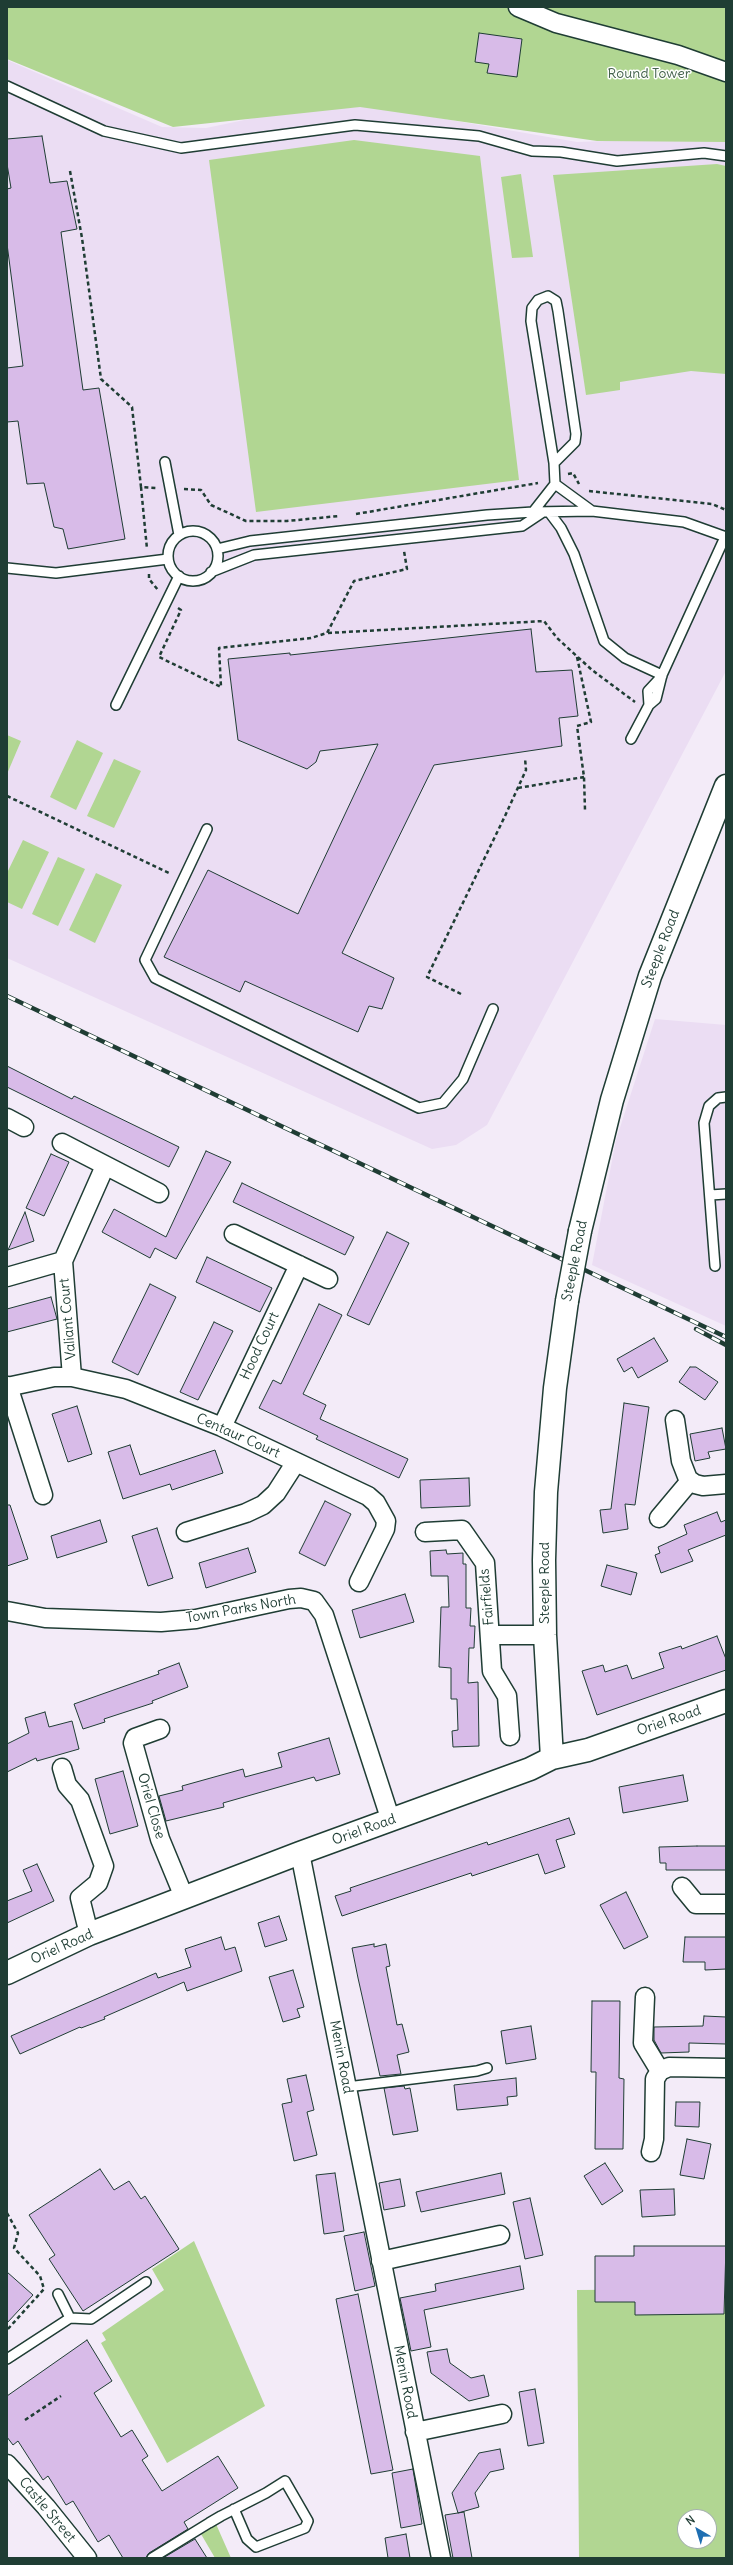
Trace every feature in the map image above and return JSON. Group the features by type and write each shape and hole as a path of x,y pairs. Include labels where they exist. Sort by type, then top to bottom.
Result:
{"street":[{"path":"518,7 556,23 678,55 726,72"},
{"name":"Steeple Road","path":"552,1758 545,1635 546,1492 555,1388 567,1301 580,1231 612,1100 650,976 726,786"},
{"path":"7,1118 24,1127"},
{"path":"62,1143 159,1193"},
{"name":"Valiant Court","path":"72,1377 63,1261 105,1166"},
{"path":"234,1234 328,1278"},
{"name":"Valiant Court","path":"7,1277 63,1261"},
{"name":"Hood Court","path":"222,1428 299,1265"},
{"name":"Centaur Court","path":"7,1386 54,1377 72,1377 146,1396 222,1428 368,1496 383,1512 385,1529 359,1582"},
{"path":"7,1386 43,1495"},
{"path":"675,1420 681,1461 690,1481 703,1486 726,1484"},
{"path":"186,1532 246,1513 263,1505 276,1493 296,1462"},
{"path":"659,1518 690,1481"},
{"name":"Fairfields","path":"425,1532 462,1530 485,1563 492,1671 506,1696 510,1736"},
{"name":"Town Parks North","path":"7,1611 44,1618 161,1622 196,1619 289,1599 300,1598 314,1601 324,1615 391,1820"},
{"name":"Fairfields","path":"490,1635 545,1635"},
{"name":"Oriel Road","path":"7,1972 89,1934 300,1853 530,1769 552,1758 588,1750 726,1701"},
{"name":"Oriel Close","path":"160,1730 135,1738 133,1743 160,1839 184,1897"},
{"path":"62,1768 67,1785 80,1800 104,1866 98,1883 80,1898 89,1934"},
{"name":"Menin Road","path":"300,1853 440,2558"},
{"path":"682,1887 696,1904 726,1904"},
{"path":"645,1997 643,2043 660,2071"},
{"path":"651,2152 654,2139 655,2079 660,2071 669,2067 726,2068"},
{"path":"381,2261 500,2235"},
{"name":"Menin Road","path":"415,2432 502,2414"},
{"name":"Castle Street","path":"7,2464 46,2507 87,2558"}],"lane":[{"path":"7,86 104,131 181,148 355,125 479,136 532,151 561,152 617,160 704,153 726,156"},
{"path":"211,572 254,555 522,526 542,512 555,480 554,462 531,321 532,308 538,300 548,296 556,301 576,434 575,442 554,462"},
{"path":"165,462 180,535"},
{"path":"555,480 592,511"},
{"path":"217,549 250,541 487,515 542,512 592,511 684,522 726,537 662,675 648,691 648,708 631,739"},
{"path":"542,512 561,528 574,554 604,641 624,658 662,675"},
{"path":"199,532 212,540 217,549 217,560 211,572 206,577 193,581 179,576 172,569 168,559 172,543 180,535 199,532"},
{"path":"7,568 56,573 149,563 168,559"},
{"path":"116,705 179,576"},
{"path":"207,828 145,960 155,978 419,1108 443,1102 463,1080 493,1009"},
{"path":"715,1266 704,1123 709,1106 718,1098 726,1097"},
{"path":"710,1195 726,1194"},
{"path":"347,2087 477,2071 487,2068"},
{"path":"7,2359 70,2318 91,2319 146,2282"},
{"path":"58,2294 70,2318"},
{"path":"152,2558 234,2509 285,2481 308,2521 305,2528 256,2547 247,2539 234,2509"}],"path":[{"path":"70,171 82,238 101,379 132,407 149,563 149,579 166,601 182,610 159,657 221,687 219,648 311,638 327,633 544,621 557,638 577,656 648,708"},
{"path":"354,514 534,485 573,474 581,488"},
{"path":"141,487 201,490 211,505 246,521 287,521 347,515"},
{"path":"587,490 598,493 712,504 726,510"},
{"path":"327,633 354,581 407,569 402,539"},
{"path":"577,656 591,722 577,726 584,777 585,810"},
{"path":"461,994 426,977 518,788 526,770 525,758"},
{"path":"518,788 584,777"},
{"path":"7,796 183,880"},
{"path":"7,2213 18,2233 14,2248 40,2276 44,2289 7,2330"},
{"path":"25,2420 61,2396"}],"shaded area":[{"path":"7,60 162,127 206,128 278,113 370,106 577,142 717,137 726,139 726,671 487,1125 456,1145 432,1149 7,958"},
{"path":"655,1019 726,1025 726,1326 592,1265 616,1140"}],"green space":[{"name":"Round Tower","path":"7,7 726,7 726,142 597,141 360,107 173,127 7,59"},
{"path":"354,140 480,156 519,480 256,512 209,160"},
{"path":"717,164 726,166 726,374 691,371 620,382 620,390 586,395 553,175"},
{"path":"521,174 533,257 512,258 501,177"},
{"path":"7,735 21,741 7,774"},
{"path":"77,740 103,753 76,810 50,797"},
{"path":"114,759 141,771 114,828 87,816"},
{"path":"23,840 49,852 22,909 7,902 7,873"},
{"path":"58,857 85,869 58,926 32,914"},
{"path":"96,873 122,885 95,943 69,930"},
{"path":"194,2241 265,2406 167,2463 101,2343 106,2340 102,2333 164,2290 152,2269"},
{"path":"702,2289 726,2301 726,2558 579,2558 577,2290"},
{"path":"216,2524 231,2558 215,2558 201,2534"}],"building":[{"path":"479,33 522,39 517,77 487,73 489,64 475,62"},
{"path":"42,136 50,183 67,181 77,229 61,232 83,390 99,388 125,539 68,549 63,529 54,527 44,483 27,484 18,421 7,422 7,368 23,366 7,244 7,189 11,188 7,164 7,139"},
{"path":"531,629 536,672 572,670 578,716 559,718 562,746 434,765 342,953 394,978 382,1009 369,1006 358,1032 245,981 240,992 164,957 208,870 298,914 378,744 320,751 316,762 307,769 238,740 228,659 290,653 290,655"},
{"path":"7,1066 72,1099 74,1096 179,1147 169,1167 7,1087"},
{"path":"206,1151 231,1162 176,1259 155,1248 150,1258 102,1232 114,1209 166,1237"},
{"path":"51,1154 69,1162 44,1216 26,1208"},
{"path":"242,1183 354,1237 345,1255 233,1202"},
{"path":"25,1212 34,1241 8,1250"},
{"path":"387,1232 409,1243 369,1325 347,1315"},
{"path":"207,1257 272,1288 260,1312 196,1282"},
{"path":"150,1284 176,1297 138,1375 112,1362"},
{"path":"51,1297 57,1319 7,1332 7,1309"},
{"path":"319,1304 342,1315 303,1394 326,1405 320,1419 408,1459 399,1478 316,1439 318,1436 259,1408 273,1380 281,1384"},
{"path":"214,1322 233,1331 198,1400 180,1392"},
{"path":"654,1338 668,1361 638,1378 632,1367 624,1372 617,1359"},
{"path":"690,1367 696,1367 718,1382 705,1400 679,1382"},
{"path":"624,1403 649,1407 635,1505 625,1504 628,1529 603,1533 600,1510 611,1509"},
{"path":"77,1406 92,1454 68,1462 52,1414"},
{"path":"722,1428 726,1449 708,1452 710,1458 695,1461 690,1434"},
{"path":"130,1445 140,1475 215,1450 223,1473 172,1490 170,1484 123,1499 108,1452"},
{"path":"469,1478 470,1506 421,1508 420,1480"},
{"path":"325,1501 351,1514 325,1566 299,1553"},
{"path":"7,1505 10,1505 28,1559 7,1566"},
{"path":"717,1512 721,1522 726,1520 726,1535 688,1550 693,1561 661,1573 655,1555 660,1553 658,1547 687,1534 684,1525"},
{"path":"100,1520 107,1542 57,1558 51,1536"},
{"path":"157,1528 173,1578 148,1586 132,1536"},
{"path":"248,1548 256,1572 206,1588 199,1563"},
{"path":"446,1550 447,1554 463,1553 463,1564 466,1564 466,1608 471,1608 470,1626 475,1626 474,1648 469,1648 468,1683 478,1682 479,1746 453,1747 452,1731 458,1730 457,1699 451,1699 451,1668 439,1667 441,1607 449,1607 448,1576 431,1576 430,1551"},
{"path":"607,1565 637,1573 631,1595 601,1586"},
{"path":"405,1594 414,1622 360,1638 352,1610"},
{"path":"717,1636 726,1659 726,1670 597,1715 582,1671 603,1665 605,1672 627,1665 632,1679 664,1668 659,1653 681,1646 682,1649"},
{"path":"179,1663 188,1687 152,1701 153,1703 104,1719 105,1722 83,1729 74,1704 159,1674 158,1671"},
{"path":"45,1712 49,1727 72,1721 79,1749 37,1761 36,1758 7,1772 7,1744 29,1733 25,1718"},
{"path":"329,1738 340,1774 316,1781 314,1777 223,1803 224,1807 166,1821 159,1796 183,1790 182,1786 243,1769 245,1777 282,1767 278,1753"},
{"path":"123,1771 138,1826 110,1834 95,1779"},
{"path":"683,1775 688,1801 623,1813 619,1787"},
{"path":"569,1818 575,1834 556,1840 565,1867 545,1874 538,1854 472,1876 471,1873 342,1916 335,1896 351,1891 350,1888 487,1842 488,1845"},
{"path":"726,1846 726,1870 666,1870 666,1863 660,1863 659,1847"},
{"path":"37,1864 54,1901 7,1923 7,1901 32,1891 23,1870"},
{"path":"626,1892 648,1937 624,1949 600,1905"},
{"path":"279,1916 287,1940 265,1947 258,1923"},
{"path":"221,1937 225,1950 235,1947 242,1971 187,1991 184,1982 104,2017 105,2019 81,2028 80,2027 20,2054 11,2036 156,1973 158,1978 191,1967 185,1949"},
{"path":"685,1937 726,1937 726,1969 705,1970 705,1962 683,1962"},
{"path":"374,1944 374,1947 386,1944 390,1966 386,1967 397,2025 402,2024 409,2052 397,2055 401,2074 380,2076 358,1978 352,1948"},
{"path":"293,1970 304,2007 297,2009 300,2017 283,2022 269,1977"},
{"path":"592,2001 620,2001 619,2078 624,2079 623,2149 595,2149 596,2072 591,2072"},
{"path":"704,2016 726,2017 726,2044 689,2043 689,2052 661,2053 654,2040 654,2027 703,2026"},
{"path":"531,2026 536,2059 506,2064 501,2031"},
{"path":"306,2075 314,2110 307,2112 317,2155 294,2161 282,2104 292,2102 287,2079"},
{"path":"516,2078 517,2096 507,2097 508,2105 457,2110 454,2085"},
{"path":"404,2086 405,2089 410,2088 418,2131 393,2135 384,2088"},
{"path":"676,2102 700,2102 699,2127 675,2126"},
{"path":"687,2139 711,2144 704,2179 680,2175"},
{"path":"605,2163 623,2191 602,2205 584,2176"},
{"path":"100,2169 114,2190 129,2181 141,2199 145,2196 179,2249 83,2311 49,2259 55,2255 29,2215"},
{"path":"335,2173 344,2231 324,2234 316,2175"},
{"path":"501,2173 505,2194 421,2212 416,2192"},
{"path":"400,2179 405,2206 384,2210 379,2183"},
{"path":"674,2189 675,2215 642,2217 640,2190"},
{"path":"530,2198 543,2255 525,2259 513,2202"},
{"path":"364,2232 375,2286 355,2291 344,2236"},
{"path":"634,2246 726,2246 724,2314 635,2315 635,2302 595,2302 595,2256 634,2256"},
{"path":"520,2266 524,2289 424,2310 431,2347 411,2351 400,2298 436,2291 435,2284"},
{"path":"7,2272 33,2295 7,2323"},
{"path":"358,2294 393,2470 371,2474 336,2299"},
{"path":"87,2340 112,2381 94,2393 121,2437 132,2430 148,2456 142,2460 162,2491 218,2456 238,2488 184,2522 188,2529 149,2553 146,2558 123,2558 109,2535 98,2542 73,2501 66,2505 48,2476 43,2480 18,2441 13,2445 7,2437 7,2396"},
{"path":"447,2349 450,2363 471,2378 484,2375 489,2396 469,2401 431,2373 427,2352"},
{"path":"535,2389 544,2443 528,2446 519,2392"},
{"path":"500,2449 504,2469 490,2472 475,2493 479,2507 458,2513 452,2493 479,2453"},
{"path":"413,2469 422,2524 401,2528 392,2473"},
{"path":"464,2512 472,2558 453,2558 445,2515"},
{"path":"406,2534 410,2558 388,2558 385,2538"},
{"path":"195,2539 207,2558 163,2558"}],"railway":[{"path":"7,996 726,1337"},
{"path":"696,1329 726,1345"}]}
